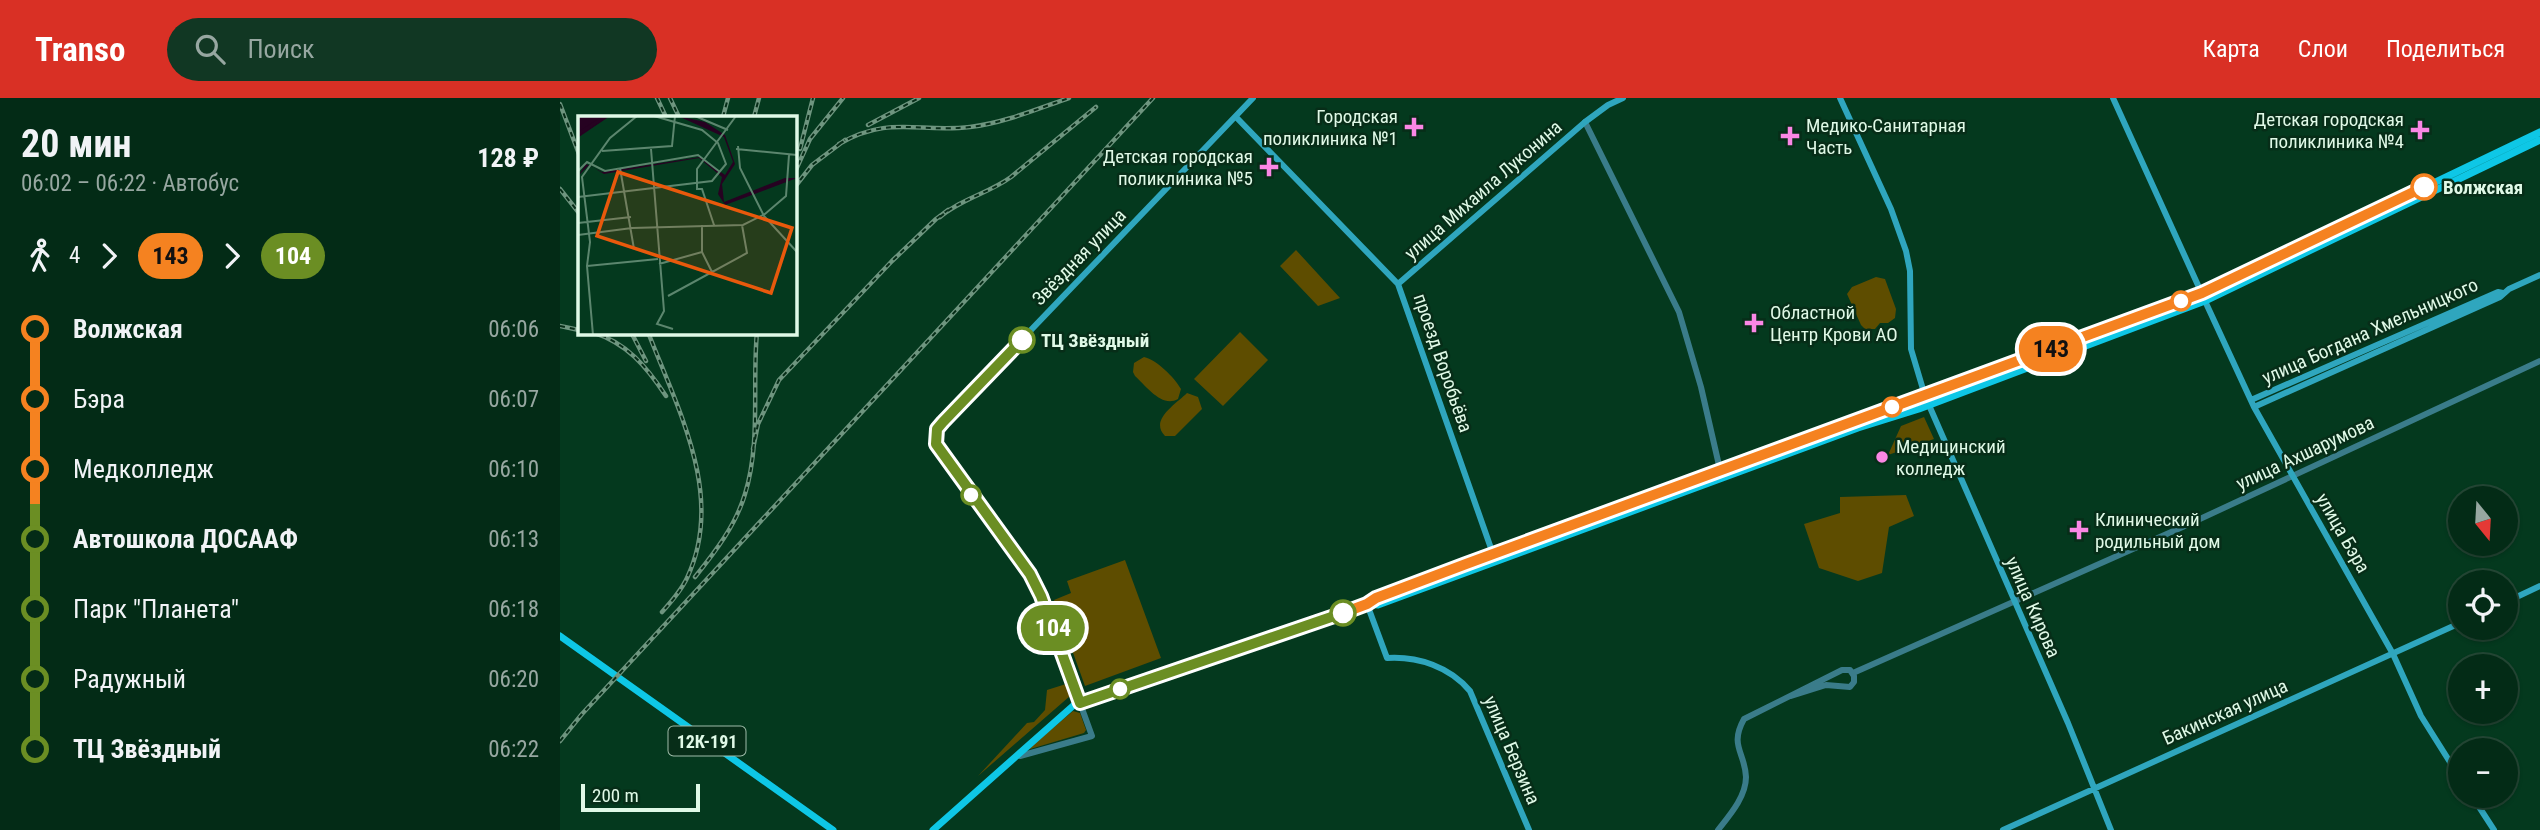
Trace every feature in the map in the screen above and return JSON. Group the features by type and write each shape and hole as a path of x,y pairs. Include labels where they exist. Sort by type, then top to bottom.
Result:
{"main road":[{"name":"Звёздная улица","path":"1080,703 1041,596 1030,574 941,453 935,437 943,422 1253,98"},
{"name":"улица Михаила Луконина","path":"1398,284 1585,122 1623,98"},
{"name":"улица Кирова","path":"1840,98 1891,209 1906,251 1910,271 1911,349 1928,405 2068,723 2111,830"},
{"name":"улица Бэра","path":"2113,98 2252,403 2393,654 2421,716 2448,759"},
{"name":"проезд Воробьёва","path":"1236,117 1398,284 1494,558"},
{"path":"1857,424 1928,405 2204,297 2450,179 2540,132"},
{"path":"2450,179 2540,140"},
{"name":"улица Богдана Хмельницкого","path":"2252,403 2540,275"},
{"path":"933,830 1074,705 1367,604 1378,605 1494,558 1721,476 1925,396 2204,297"},
{"path":"2518,596 2540,586"},
{"name":"улица Берзина","path":"1367,604 1387,657 1407,657 1424,661 1460,679 1470,691 1528,830"},
{"name":"Бакинская улица","path":"2003,830 2448,629"},
{"name":"12К-191","path":"560,636 833,830"},
{"path":"2480,808 2494,830"}],"street":[{"path":"1585,122 1679,312 1705,402 1721,476"},
{"name":"улица Ахшарумова","path":"1853,673 2293,476 2540,361"},
{"path":"1718,830 1744,792 1746,777 1736,740 1744,719 1844,669 1853,673 1855,679 1852,685 1826,685 1791,696"},
{"path":"1838,674 1837,683 1842,687"},
{"name":"Звёздная улица","path":"1007,763 1023,754 1092,736 1080,703"}],"shaded area":[{"path":"1296,250 1340,298 1318,306 1280,266"},
{"path":"1876,277 1885,279 1896,309 1895,318 1888,323 1880,323 1875,329 1865,329 1847,294 1852,287"},
{"path":"1240,332 1268,360 1223,406 1194,379"},
{"path":"1144,357 1160,365 1174,379 1181,389 1178,399 1161,399 1135,376 1134,363"},
{"path":"1187,393 1198,397 1202,409 1175,436 1165,436 1160,424 1162,418"},
{"path":"1924,417 1934,439 1888,455 1901,426"},
{"path":"1906,495 1914,516 1889,527 1882,573 1858,581 1819,568 1804,524 1840,513 1840,497"},
{"path":"1125,560 1161,658 1085,686 1054,600 1071,593 1067,581"},
{"path":"1066,684 1070,696 978,776 1027,723 1034,722 1045,710 1047,690"},
{"path":"1073,711 1080,713 1086,730 1084,733 1027,750"}],"railway":[{"path":"657,98 666,116"},
{"path":"670,98 679,116"},
{"path":"723,116 728,98"},
{"path":"754,116 759,98"},
{"path":"800,149 813,98"},
{"path":"796,170 810,139 843,98"},
{"path":"868,125 919,98"},
{"path":"839,144 857,135 889,127 951,128 983,125 1069,98"},
{"path":"560,741 582,714 1153,98"},
{"path":"560,104 578,151"},
{"path":"940,217 957,205 1011,177 1096,107"},
{"path":"796,185 812,165 845,140"},
{"path":"560,189 578,212"},
{"path":"753,449 758,424 779,380 892,261 948,210"},
{"path":"560,326 578,330"},
{"path":"597,334 616,342 635,357 666,396"},
{"path":"632,334 646,361"},
{"path":"649,334 693,453 701,516 698,547 687,578 662,612"},
{"path":"695,577 730,527 741,505 750,475 755,434 757,334"}],"bus line":[{"name":"143","path":"1343,613 1466,564 2202,293 2424,187"},
{"name":"104","path":"1022,340 937,429 936,444 1030,574 1041,596 1080,703 1343,613"}],"place":[{"name":"Городская поликлиника №1","path":"1414,127"},
{"name":"Детская городская поликлиника №4","path":"2420,130"},
{"name":"Медико-Санитарная Часть","path":"1790,136"},
{"name":"Детская городская поликлиника №5","path":"1269,167"},
{"name":"Волжская","path":"2424,187"},
{"name":"Областной Центр Крови АО","path":"1754,323"},
{"name":"ТЦ Звёздный","path":"1022,340"},
{"name":"Медицинский колледж","path":"1882,457"},
{"name":"Клинический родильный дом","path":"2079,530"}]}
